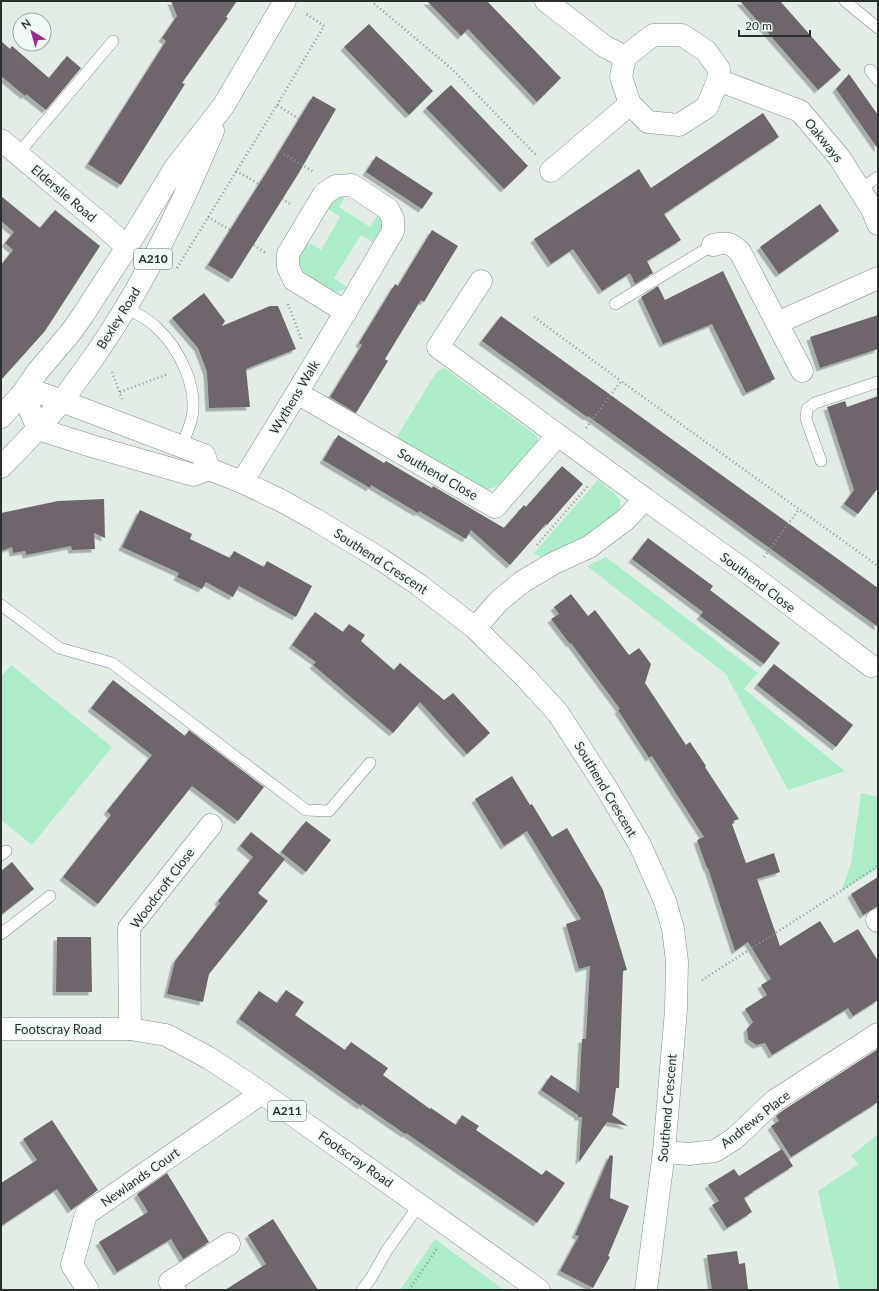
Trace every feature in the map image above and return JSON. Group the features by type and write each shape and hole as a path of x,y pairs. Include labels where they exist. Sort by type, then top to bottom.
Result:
{"street":[{"path":"547,1 604,46 625,57"},
{"name":"Bexley Road","path":"23,393 38,371 71,332 127,247 175,168 224,105 292,5"},
{"path":"653,35 682,36 706,51 719,69 718,80 707,107 679,125 648,122 630,104 621,76 625,57 653,35"},
{"name":"Oakways","path":"718,80 800,111 839,157 872,209 878,224"},
{"path":"551,171 630,104"},
{"name":"Bexley Road","path":"1,467 38,429 62,401 103,343 126,307 156,253 194,177 224,105"},
{"name":"Elderslie Road","path":"1,140 127,247"},
{"name":"Wythens Walk","path":"242,482 346,312 393,231 393,218 388,209 352,185 336,186"},
{"path":"336,186 324,194 288,254 288,267 294,280 346,312"},
{"path":"713,245 726,242 733,245 740,252 802,371"},
{"path":"777,323 878,278"},
{"name":"Southend Close","path":"481,280 438,347 750,575 874,662"},
{"path":"23,393 43,394 204,455 209,470 193,475 38,429 23,393"},
{"name":"A210","path":"1,417 23,393"},
{"name":"Southend Close","path":"297,393 495,507 565,440"},
{"name":"Southend Crescent","path":"209,470 242,482 282,501 359,546 419,585 475,628 526,678 562,719 603,782 640,845 665,901 673,929 677,961 676,1010 664,1152 646,1290"},
{"path":"475,628 499,601 522,582 544,569 589,547 625,520 645,499"},
{"name":"Woodcroft Close","path":"130,1029 129,928 211,825"},
{"name":"Footscray Road","path":"1,1029 130,1029 166,1035 209,1058 262,1093 539,1290"},
{"name":"Andrews Place","path":"664,1152 689,1154 715,1150 734,1139 774,1101 878,1034"},
{"name":"Newlands Court","path":"88,1290 72,1265 86,1214 262,1093"},
{"path":"175,1290 170,1282 229,1244"}],"lane":[{"path":"845,1 878,28"},
{"path":"18,154 113,41"},
{"path":"870,70 878,80"},
{"path":"860,189 878,177"},
{"path":"615,304 713,245"},
{"path":"126,307 157,327 172,345 185,367 192,391 192,416 182,446"},
{"path":"821,461 806,419 807,409 815,402 878,382"},
{"path":"1,605 58,648 112,663 306,810 329,811 370,764"},
{"path":"1,934 50,896"},
{"path":"362,1290 371,1278 387,1250 420,1204"}],"path":[{"path":"371,1 452,69 551,171"},
{"path":"177,268 324,26 292,5"},
{"path":"277,105 299,119"},
{"path":"284,154 336,186"},
{"path":"236,171 259,184"},
{"path":"208,217 230,230"},
{"path":"534,317 878,566"},
{"path":"112,372 116,365"},
{"path":"120,392 185,367"},
{"path":"106,370 112,372 122,398 116,401"},
{"path":"565,440 621,381"},
{"path":"544,569 528,555 603,468"},
{"path":"750,575 799,509"},
{"path":"702,980 878,866"},
{"path":"409,1290 439,1246"}],"green space":[{"path":"346,195 339,207 370,227 379,213 384,229 376,244 361,235 334,278 348,288 337,292 326,290 303,276 295,256 305,240 321,250 340,217 326,208 337,196"},
{"path":"444,368 537,436 538,444 496,487 478,491 395,440 437,371"},
{"path":"598,480 620,500 620,506 616,513 597,529 571,543 540,557 534,553"},
{"path":"606,557 758,673 744,689 845,771 788,790 726,674 587,566"},
{"path":"11,665 112,747 32,845 1,820 1,677"},
{"path":"861,793 878,797 878,868 841,891 851,864"},
{"path":"878,1134 878,1290 840,1290 818,1191 859,1164 851,1156"},
{"path":"435,1239 504,1290 400,1290"}],"building":[{"path":"171,1 237,1 226,17 228,18 182,83 185,84 121,185 88,164 166,41 162,38 177,16"},
{"path":"427,1 487,1 561,78 537,102 468,29 461,36"},
{"path":"740,1 780,1 841,70 818,90"},
{"path":"369,24 433,91 409,115 344,47"},
{"path":"1,41 10,49 12,46 12,52 19,52 49,78 67,56 81,68 46,110 26,94 25,96 1,76"},
{"path":"849,74 878,115 878,149 836,89"},
{"path":"451,85 528,166 504,189 426,108"},
{"path":"313,96 336,109 297,176 232,279 208,265"},
{"path":"763,113 779,137 664,214 681,240 647,261 653,273 635,284 630,273 602,291 573,249 551,264 534,239 639,169 651,188"},
{"path":"376,156 433,193 422,209 366,172"},
{"path":"1,196 40,228 55,210 100,246 45,331 1,380 1,265 13,250 5,243 14,232 1,221"},
{"path":"820,204 839,231 779,274 760,247"},
{"path":"432,230 458,246 424,302 421,300 385,359 388,361 356,413 330,397 362,345 359,343 395,284 398,286"},
{"path":"723,271 775,379 746,393 712,324 663,344 641,297 658,286 665,300"},
{"path":"204,293 225,321 222,326 270,306 278,306 296,349 246,369 250,407 209,408 207,372 198,348 172,318"},
{"path":"878,315 878,349 820,368 810,337"},
{"path":"501,316 878,588 878,627 588,416 587,417 482,341"},
{"path":"878,396 878,488 858,514 844,504 854,490 827,407 845,401 847,407"},
{"path":"338,435 384,463 386,461 432,488 433,486 504,528 524,505 526,507 562,466 583,484 510,565 471,530 466,539 371,485 370,488 323,460"},
{"path":"104,499 105,538 94,533 95,549 72,550 71,546 26,555 25,551 13,553 12,547 1,551 1,513 58,501"},
{"path":"140,510 192,534 190,539 230,558 234,551 264,567 267,561 312,586 296,617 239,586 233,597 206,582 202,589 177,577 179,573 122,547"},
{"path":"648,538 713,586 710,590 780,643 764,664 700,616 703,612 632,559"},
{"path":"571,594 588,616 595,610 629,655 639,648 651,664 645,683 686,745 690,742 739,819 733,821 734,823 732,824 746,863 774,853 780,872 757,879 780,946 820,921 834,943 858,929 878,961 878,1000 853,1016 848,1008 772,1055 765,1043 756,1045 748,1039 747,1029 753,1022 745,1009 767,995 761,985 771,979 748,942 735,951 708,868 697,840 704,837 652,756 649,758 618,710 620,709 571,643 570,644 551,619 559,614 554,607"},
{"path":"315,612 343,632 349,624 365,635 361,641 394,670 400,663 444,700 453,693 490,733 467,754 420,702 393,733 313,665 316,662 292,645"},
{"path":"774,664 853,725 836,747 757,685"},
{"path":"113,680 185,736 189,730 264,787 238,821 192,786 98,904 63,877 111,815 107,811 152,755 91,708"},
{"path":"512,776 530,805 532,804 552,837 567,828 603,890 627,970 623,971 619,1088 616,1088 612,1115 628,1126 607,1122 579,1162 582,1117 578,1117 578,1115 541,1090 551,1075 579,1093 582,1039 586,1039 590,966 579,969 566,924 581,919 527,831 504,846 475,799"},
{"path":"306,821 331,840 306,872 281,852"},
{"path":"251,832 285,859 258,893 268,901 209,974 203,1002 167,994 175,961 220,903 218,901 253,857 240,846"},
{"path":"12,862 34,889 1,915 1,871"},
{"path":"878,877 878,906 863,915 851,894"},
{"path":"57,937 91,937 92,992 56,992"},
{"path":"286,990 304,1002 295,1015 345,1050 351,1042 388,1068 383,1075 430,1109 431,1108 456,1125 462,1115 479,1126 476,1130 542,1175 546,1170 565,1183 537,1223 406,1133 405,1134 362,1104 361,1106 239,1019 259,991 277,1003"},
{"path":"878,1049 878,1102 791,1157 771,1126 779,1121 776,1116"},
{"path":"52,1120 98,1190 71,1210 57,1189 1,1226 1,1183 37,1160 23,1139"},
{"path":"782,1149 793,1166 744,1198 752,1212 727,1228 712,1205 719,1201 708,1185 734,1169 739,1176"},
{"path":"610,1155 613,1156 610,1198 629,1206 608,1256 610,1257 593,1288 560,1271 579,1236 575,1235"},
{"path":"167,1173 209,1242 183,1259 171,1239 117,1272 99,1242 148,1212 137,1194"},
{"path":"273,1219 318,1290 225,1290 266,1264 248,1235"},
{"path":"737,1251 739,1264 745,1263 748,1290 712,1290 707,1255"}]}
